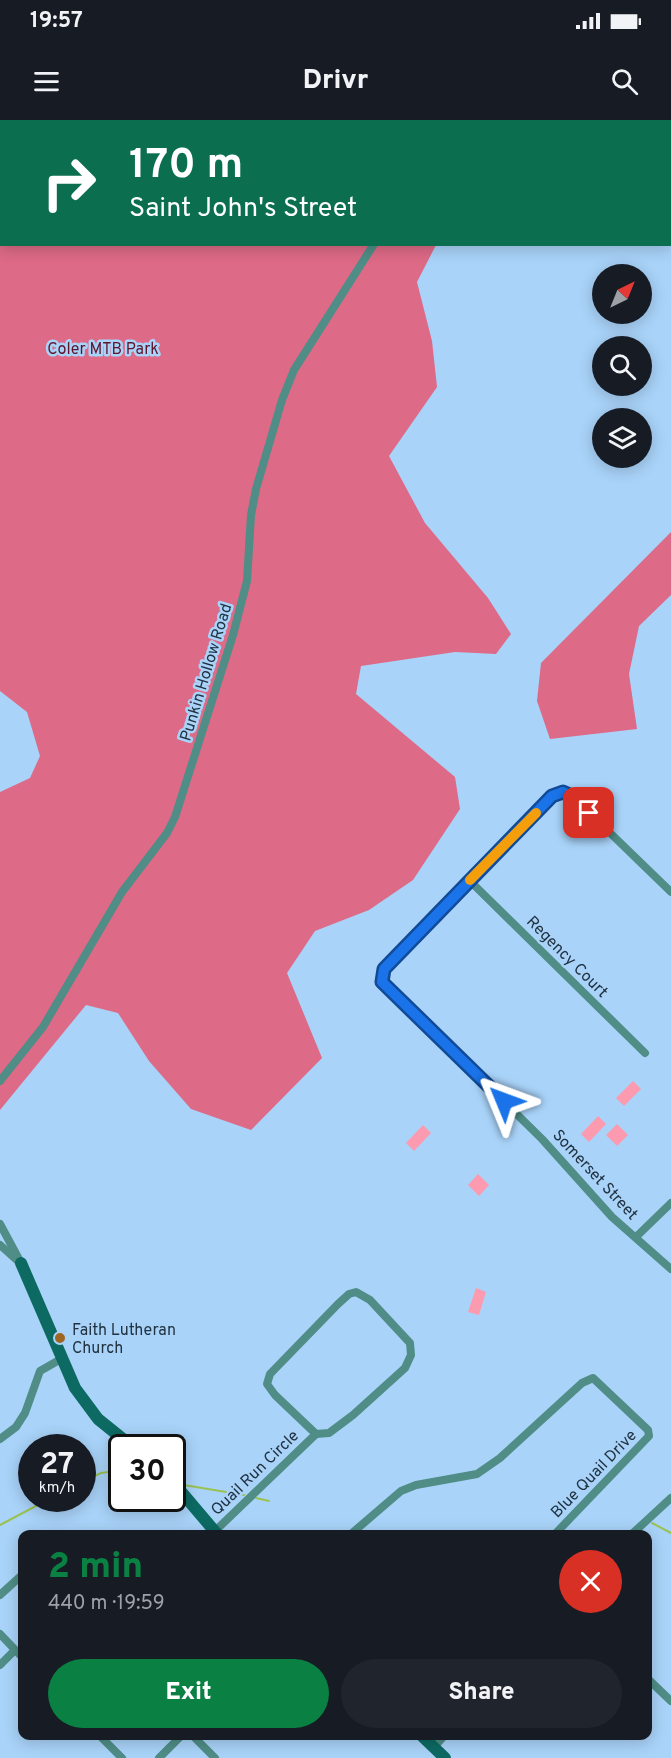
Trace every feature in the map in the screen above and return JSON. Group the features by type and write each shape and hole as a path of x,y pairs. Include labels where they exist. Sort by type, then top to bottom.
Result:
{"street":[{"name":"Punkin Hollow Road","path":"0,1081 43,1027 122,892 167,833 175,817 247,581 251,515 256,489 282,400 294,370 373,246"},
{"path":"470,880 552,796 563,792 572,796 671,892"},
{"name":"Somerset Street","path":"470,880 384,969 382,982 542,1139 612,1217 671,1269"},
{"name":"Regency Court","path":"470,880 645,1053"},
{"path":"636,1237 671,1203"},
{"path":"0,1224 21,1263 61,1359 86,1406 117,1434"},
{"path":"0,1245 21,1263"},
{"name":"Quail Run Circle","path":"219,1530 316,1434 328,1433 353,1415 405,1368 411,1355 410,1343 370,1300 356,1292 349,1294 330,1311 270,1374 267,1384 275,1395 316,1434"},
{"path":"0,1439 16,1427 25,1413 40,1371 61,1359"},
{"name":"Blue Quail Drive","path":"357,1530 401,1491 416,1485 477,1474 500,1458 588,1378 593,1378 648,1430 649,1436 559,1530"},
{"path":"186,1498 213,1530"},
{"path":"636,1530 671,1498"},
{"path":"0,1595 18,1579"},
{"path":"0,1634 18,1653"},
{"path":"0,1665 15,1650"},
{"path":"652,1683 671,1701"},
{"path":"104,1740 122,1758"},
{"path":"159,1758 177,1740"},
{"path":"197,1740 215,1758"},
{"path":"426,1740 445,1758"},
{"path":"434,1747 440,1740"}],"shaded area":[{"path":"633,1081 641,1089 624,1106 616,1098"},
{"path":"598,1116 606,1124 589,1142 581,1134"},
{"path":"617,1124 628,1135 617,1146 606,1135"},
{"path":"423,1125 431,1133 414,1151 406,1143"},
{"path":"478,1174 489,1185 479,1196 468,1185"},
{"path":"476,1288 486,1292 479,1315 468,1312"}],"green space":[{"name":"Coler MTB Park","path":"0,246 435,246 417,282 432,341 437,387 389,456 425,523 488,598 511,634 496,654 455,652 361,666 356,694 455,777 460,809 413,880 369,910 315,931 287,973 322,1058 251,1130 191,1109 149,1061 118,1013 86,1005 0,1110 0,792 30,778 40,756 27,712 0,691"},
{"path":"671,532 671,595 639,626 629,674 637,729 550,739 537,701 541,663"}],"waterway":[{"path":"96,1475 108,1472"},
{"path":"186,1485 244,1495"},
{"path":"256,1498 269,1501"},
{"path":"0,1525 25,1512"},
{"path":"652,1523 671,1533"}],"slow traffic":[{"path":"470,880 536,813"}],"place":[{"name":"Faith Lutheran Church","path":"60,1338"}],"route":[{"path":"504,1101 382,982 384,969 552,796 563,792 572,796 589,813"}]}
